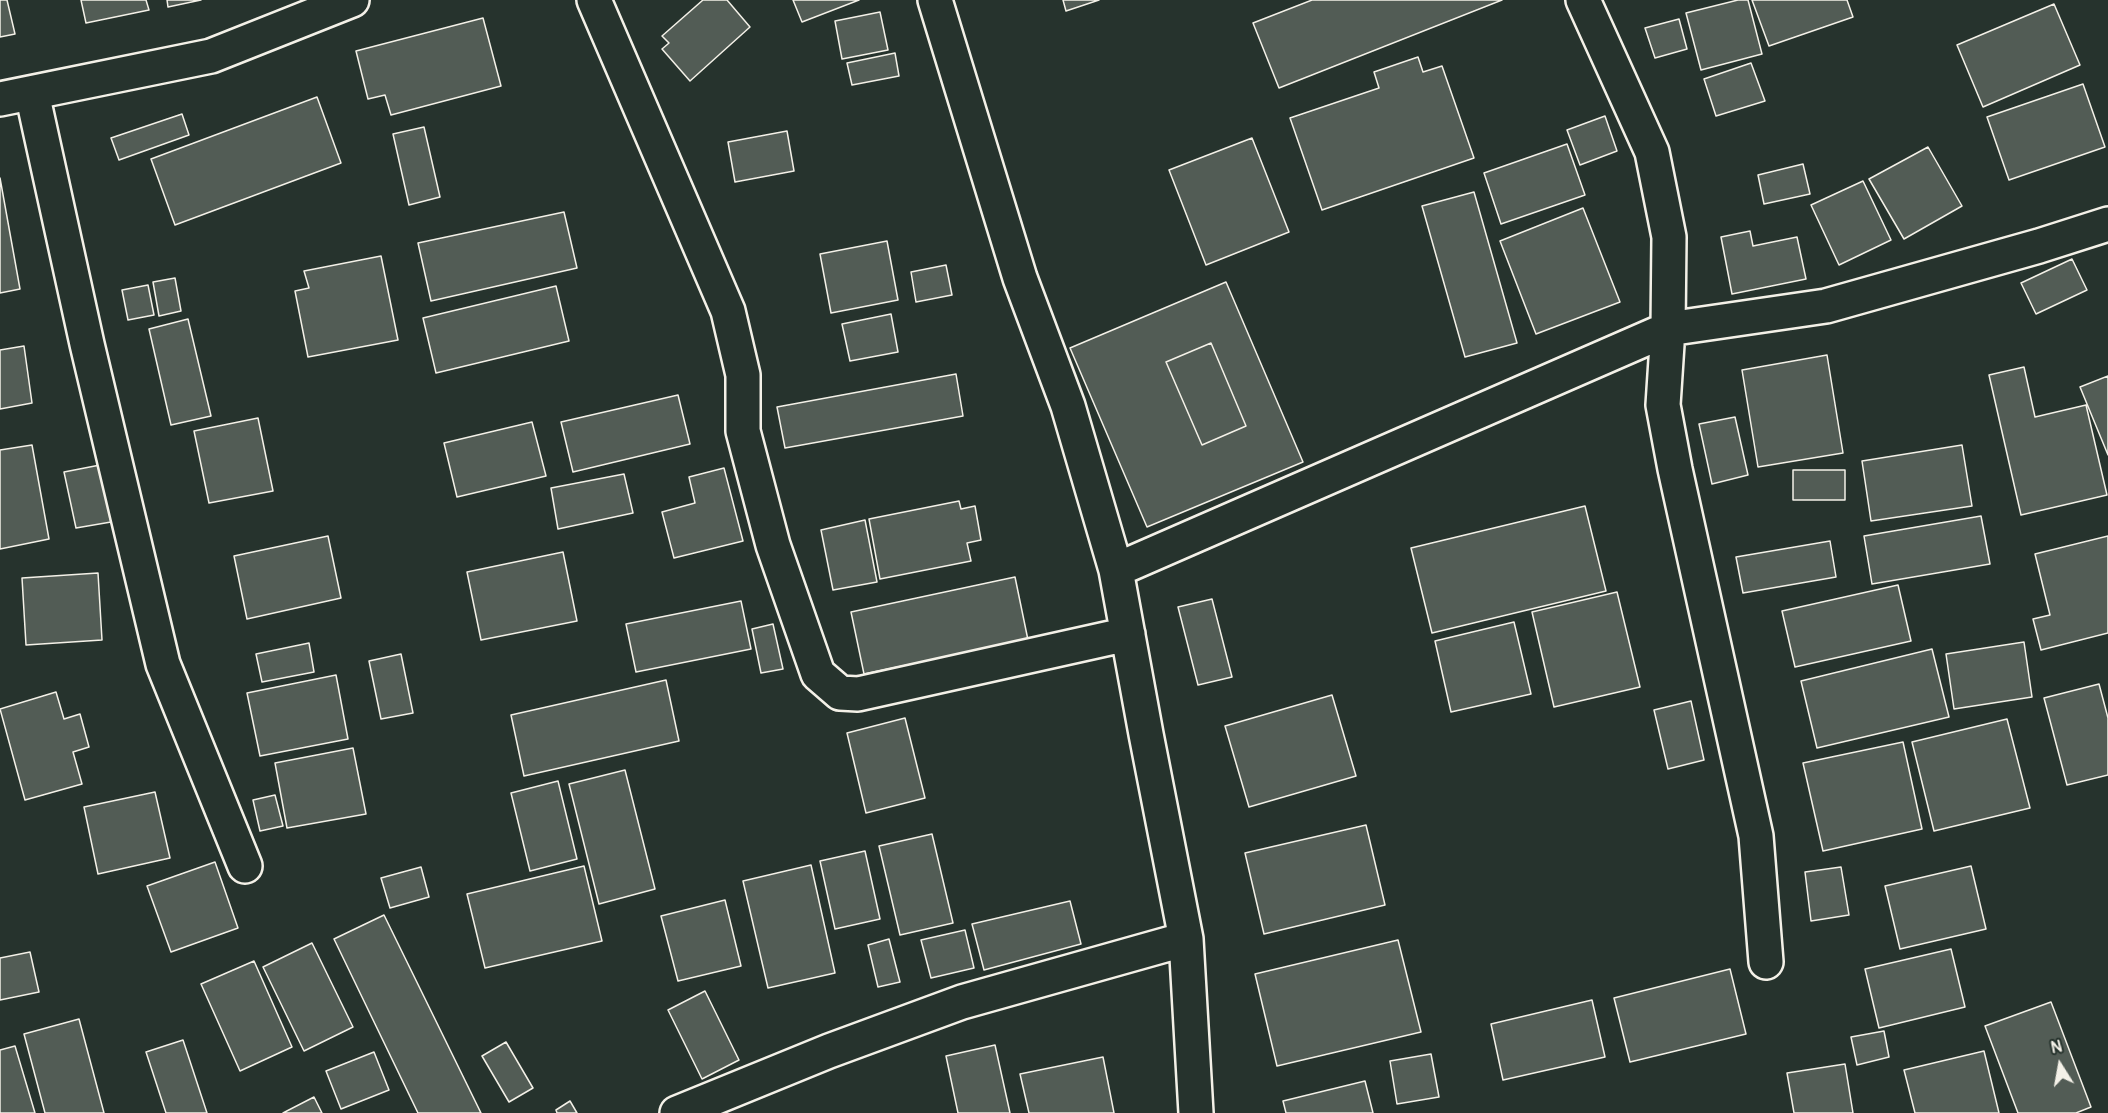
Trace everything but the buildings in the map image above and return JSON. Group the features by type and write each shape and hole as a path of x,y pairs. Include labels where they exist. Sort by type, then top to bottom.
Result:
{"street":[{"path":"0,99 211,56 352,0"},
{"path":"594,0 728,311 743,375 743,430 773,545 818,675 840,693 858,694 1128,634"},
{"path":"935,0 1020,278 1068,406 1116,570 1186,939 1196,1113"},
{"path":"1583,0 1652,152 1669,237 1668,329 1663,405 1756,836 1766,962"},
{"path":"32,93 87,344 163,664 245,866"},
{"path":"1116,570 1668,329 1826,306 2039,246 2108,224"},
{"path":"677,1113 829,1051 962,1002 1186,939"}]}
